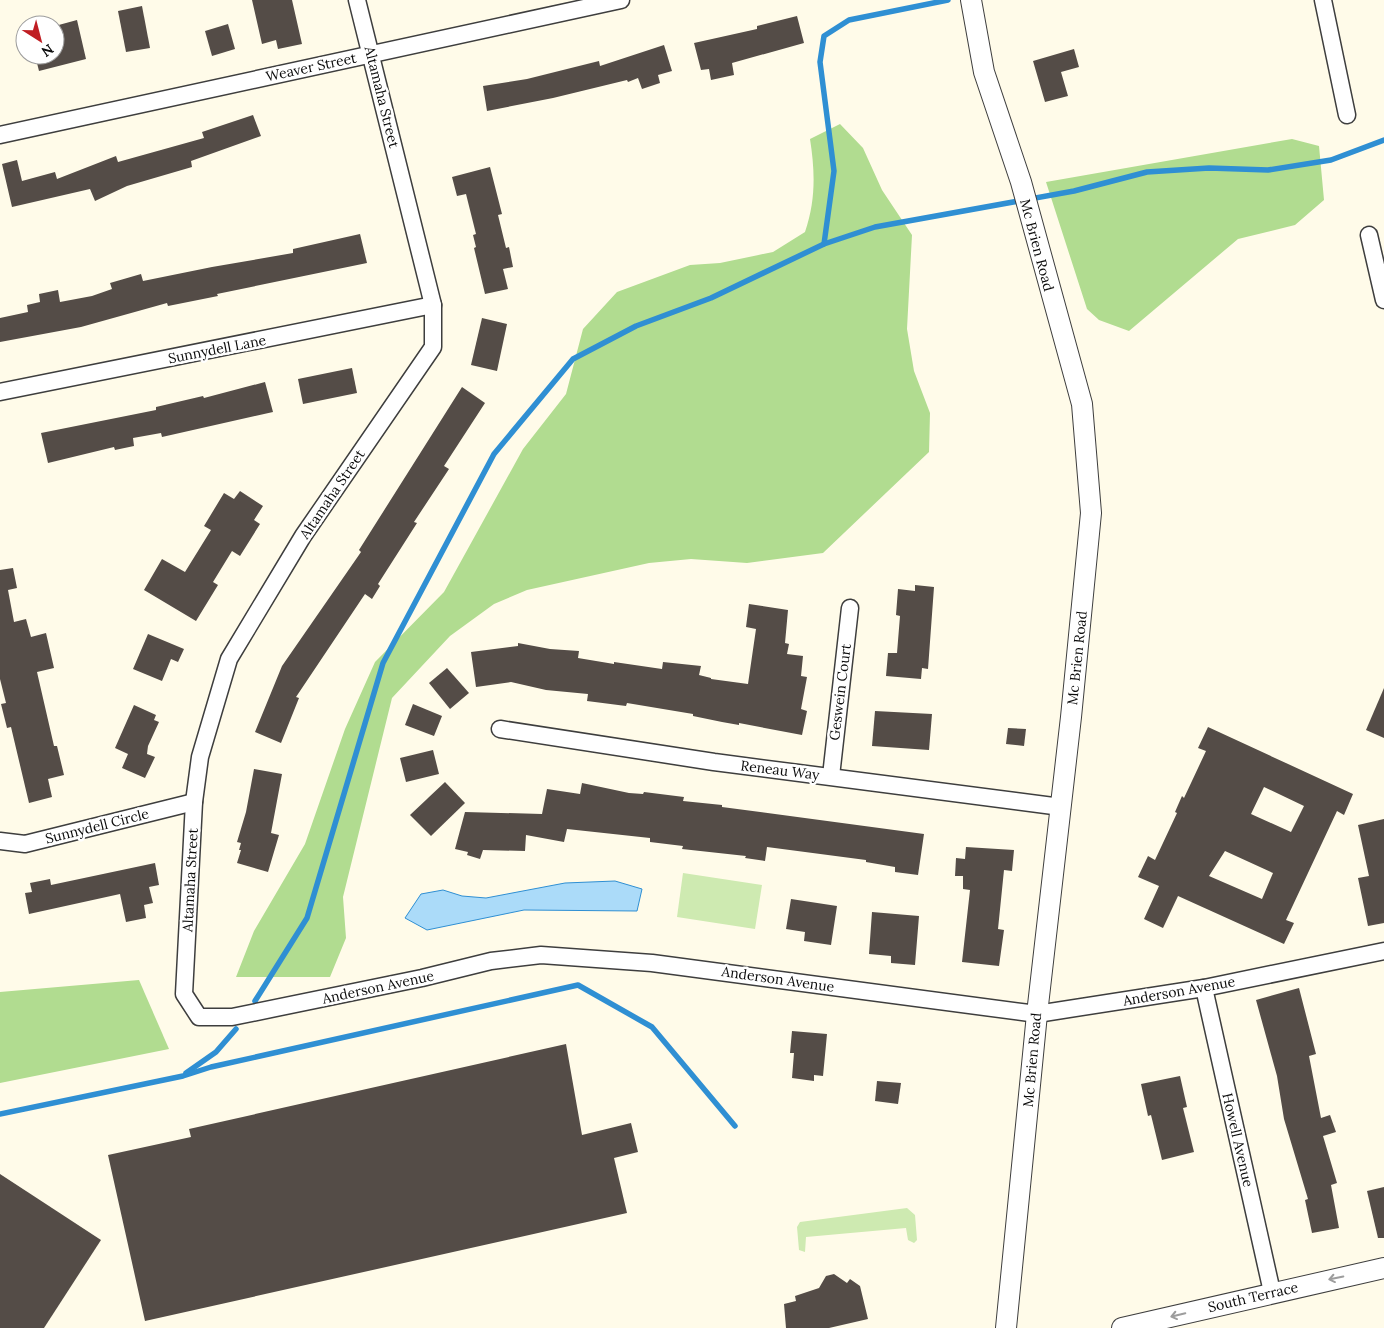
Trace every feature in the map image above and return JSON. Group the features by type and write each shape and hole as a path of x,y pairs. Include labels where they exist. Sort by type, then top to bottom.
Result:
{"street":[{"name":"Altamaha Street","path":"184,994 194,802 200,757 229,659 302,536 432,347 434,305 357,0"},
{"name":"Weaver Street","path":"0,135 621,0"},
{"name":"Mc Brien Road","path":"971,0 984,72 1021,182 1082,404 1091,514 1061,807 1037,1014 1006,1328"},
{"path":"1323,0 1347,115"},
{"path":"1370,234 1384,300"},
{"name":"Sunnydell Lane","path":"0,392 434,305"},
{"name":"Geswein Court","path":"831,776 850,608"},
{"name":"Reneau Way","path":"500,729 714,762 1061,807"},
{"name":"Sunnydell Circle","path":"0,841 25,844 194,802"},
{"name":"Anderson Avenue","path":"184,994 199,1017 232,1017 422,978 491,961 541,955 652,963 1037,1014 1204,988 1384,951"},
{"name":"Howell Avenue","path":"1204,988 1272,1292"},
{"name":"South Terrace","path":"1122,1328 1272,1292 1384,1268"}],"green space":[{"path":"840,124 863,148 882,190 912,235 907,329 914,371 930,413 929,452 823,553 747,563 691,559 649,563 527,590 494,604 450,636 392,698 343,897 346,938 330,977 236,977 254,931 305,844 345,729 375,662 444,592 523,449 566,394 583,329 617,292 690,265 720,263 773,252 805,232 809,220 814,186 810,139"},
{"path":"1292,139 1319,146 1324,200 1295,225 1238,239 1129,331 1099,320 1087,309 1046,182"},
{"path":"683,873 762,885 755,929 677,917"},
{"path":"139,980 169,1049 0,1083 0,992"},
{"path":"907,1208 915,1215 917,1240 914,1243 908,1240 906,1228 806,1237 805,1252 799,1250 797,1227 800,1222"}],"water":[{"path":"615,881 642,889 637,911 524,910 427,930 405,918 421,894 443,890 462,896 486,898 565,883"}],"building":[{"path":"252,0 292,0 302,44 278,49 276,40 262,44"},
{"path":"142,6 150,48 126,52 118,11"},
{"path":"797,16 804,43 732,63 734,75 711,80 709,69 701,70 694,43 757,29 757,26"},
{"path":"77,20 86,59 65,64 65,23"},
{"path":"228,24 235,49 212,56 205,31"},
{"path":"664,45 672,71 658,75 660,83 642,89 638,78 628,82 627,80 553,98 487,111 483,86 527,79 599,61 600,66"},
{"path":"1074,49 1079,67 1061,72 1068,96 1045,102 1033,61"},
{"path":"38,65 62,65 39,71"},
{"path":"253,115 261,136 191,161 192,167 127,186 95,201 90,189 12,207 2,164 17,160 22,181 55,172 57,179 116,156 118,162 204,138 202,132"},
{"path":"490,167 502,214 498,215 506,248 509,247 513,267 503,269 508,289 485,294 474,248 476,247 473,235 476,234 466,194 457,196 452,177"},
{"path":"360,234 367,263 168,306 167,303 81,327 0,342 0,318 28,312 27,305 40,302 39,294 58,290 60,302 92,296 112,289 110,283 141,274 143,281 293,253 293,249"},
{"path":"482,318 507,324 497,371 471,365"},
{"path":"352,368 357,393 303,404 298,379"},
{"path":"265,382 273,412 162,437 161,433 133,438 134,446 115,450 114,447 48,463 41,433 156,410 156,407 203,396 204,398"},
{"path":"462,387 485,403 444,466 449,469 414,522 417,523 378,584 380,586 372,599 365,594 296,697 299,698 281,743 255,732 282,666 361,552 359,550"},
{"path":"240,491 263,506 254,520 260,524 240,556 232,551 213,582 218,585 196,621 144,590 162,559 185,572 211,530 204,526 224,493 234,499"},
{"path":"13,568 17,588 8,590 14,622 26,619 31,637 46,633 54,668 37,672 54,746 57,746 64,775 48,779 52,797 29,803 11,727 7,728 1,704 6,703 0,679 0,570"},
{"path":"915,585 934,587 928,669 922,668 921,679 886,676 888,653 897,653 900,616 896,615 898,589 915,591"},
{"path":"749,604 788,610 785,643 789,644 787,654 803,656 801,676 807,677 801,709 807,711 802,735 739,723 739,725 722,722 693,716 693,714 627,703 626,706 587,701 588,694 546,690 511,682 476,687 471,652 518,646 518,643 550,649 579,651 578,658 614,664 614,662 662,669 663,662 701,666 699,675 711,679 748,684 756,629 746,627"},
{"path":"148,634 184,649 178,662 171,659 162,681 133,669"},
{"path":"447,668 469,693 450,709 429,683"},
{"path":"1384,688 1384,738 1366,730"},
{"path":"413,704 442,716 434,736 405,725"},
{"path":"134,705 156,715 154,720 159,722 148,746 147,754 155,757 145,778 122,768 128,754 115,748"},
{"path":"875,711 932,714 929,750 872,746"},
{"path":"1208,727 1353,794 1344,815 1337,811 1286,920 1294,923 1284,944 1178,896 1163,928 1144,919 1159,886 1138,877 1148,856 1155,860 1177,813 1175,812 1182,796 1184,798 1206,751 1198,748","holes":["1264,787 1304,806 1291,832 1251,814","1225,851 1273,873 1262,899 1209,876"]},
{"path":"1008,728 1026,729 1024,746 1006,744"},
{"path":"433,750 439,774 406,782 400,758"},
{"path":"254,769 282,774 271,833 279,835 268,872 237,863 241,843 237,842 246,812"},
{"path":"445,782 465,803 431,836 410,815"},
{"path":"582,783 629,793 643,794 644,792 684,797 683,801 722,805 722,807 924,834 918,875 895,872 895,867 866,862 866,860 767,847 765,861 745,858 746,856 682,849 683,846 650,842 650,838 567,829 564,842 526,835 525,851 483,850 480,859 467,855 468,852 455,849 465,812 542,814 547,789 580,794"},
{"path":"1384,819 1384,923 1368,926 1358,878 1369,876 1358,825"},
{"path":"966,847 1014,850 1012,871 1004,870 998,929 1004,930 999,966 962,962 970,890 963,889 963,876 955,876 956,858 965,859"},
{"path":"155,863 159,885 149,887 153,903 144,905 146,918 126,922 120,894 29,914 25,893 32,892 30,883 50,879 51,885"},
{"path":"791,899 837,906 831,945 804,941 805,932 786,929"},
{"path":"872,912 919,916 915,965 891,963 891,956 869,954"},
{"path":"1299,988 1316,1054 1309,1056 1321,1118 1330,1115 1336,1132 1323,1136 1337,1183 1331,1185 1339,1228 1312,1233 1305,1200 1308,1199 1284,1119 1277,1076 1256,1000"},
{"path":"792,1031 827,1034 823,1076 814,1075 814,1081 792,1078 794,1053 790,1053"},
{"path":"566,1044 582,1135 631,1123 638,1152 614,1158 627,1213 145,1321 108,1155 191,1137 189,1129"},
{"path":"1180,1076 1187,1107 1183,1108 1194,1152 1162,1160 1151,1115 1148,1116 1141,1084"},
{"path":"877,1081 901,1083 898,1104 875,1101"},
{"path":"0,1174 101,1240 44,1328 0,1328"},
{"path":"1384,1187 1384,1238 1378,1238 1367,1191"},
{"path":"834,1274 847,1283 850,1279 860,1286 868,1319 829,1328 786,1328 784,1304 796,1301 795,1296 819,1288 826,1276"}],"waterway":[{"path":"824,244 834,171 820,62 824,36 849,20 948,0"},
{"path":"255,1001 307,918 383,663 494,454 573,359 636,326 711,298 824,244 875,227 1074,191 1147,172 1209,168 1268,170 1331,160 1384,140"},
{"path":"0,1114 183,1076 211,1067 578,985 652,1027 735,1126"},
{"path":"186,1073 216,1052 236,1029"}]}
